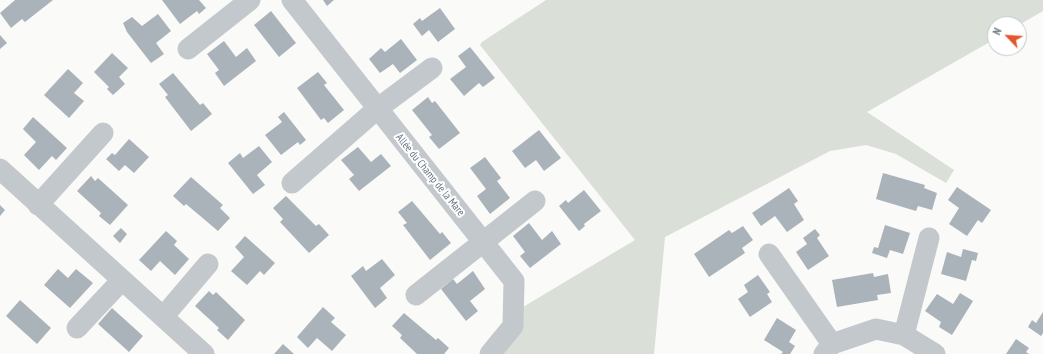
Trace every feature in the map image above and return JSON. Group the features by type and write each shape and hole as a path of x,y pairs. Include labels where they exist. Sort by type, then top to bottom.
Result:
{"street":[{"path":"188,49 250,0"},
{"name":"Allée du Champ de la Mare","path":"292,0 514,282 514,326 490,354"},
{"path":"292,183 377,109 432,68"},
{"path":"38,205 103,133"},
{"path":"0,170 163,316 191,350"},
{"path":"416,295 535,201"},
{"path":"904,335 929,238"},
{"path":"769,254 828,349 876,329 904,335 935,354"},
{"path":"163,316 208,264"},
{"path":"77,328 122,280"}],"shaded area":[{"path":"546,0 1043,0 1043,11 1027,20 1027,16 987,16 987,44 867,112 954,170 946,183 896,154 866,145 830,151 665,237 654,354 491,354 513,313 635,240 480,45 482,42"}],"building":[{"path":"15,0 53,0 25,22 22,19 11,28 0,13"},
{"path":"162,0 199,0 206,8 199,14 197,11 180,24"},
{"path":"323,0 334,0 327,6"},
{"path":"440,8 455,29 438,42 429,30 422,36 413,24 420,18 422,21"},
{"path":"271,11 296,43 279,57 254,25"},
{"path":"158,14 171,31 156,43 164,54 151,63 127,32 123,23 132,17 142,26"},
{"path":"0,35 7,43 0,49"},
{"path":"401,39 417,60 400,73 393,64 380,73 369,59 381,48 385,52"},
{"path":"224,41 236,57 247,48 256,61 224,86 215,73 219,70 207,54"},
{"path":"470,47 495,78 483,87 479,83 464,96 450,79 466,67 458,56"},
{"path":"112,53 128,68 119,77 125,84 113,95 107,89 109,87 94,72"},
{"path":"68,69 83,83 74,93 84,101 69,118 44,95"},
{"path":"318,72 327,83 324,85 344,110 328,123 324,118 321,120 297,88"},
{"path":"173,73 200,105 203,103 212,114 191,131 165,97 168,95 159,84"},
{"path":"428,97 432,103 435,101 460,133 439,149 429,137 432,135 412,110"},
{"path":"284,112 306,140 300,145 298,142 281,155 265,135 282,122 278,117"},
{"path":"33,117 67,148 56,160 52,156 39,170 24,155 36,142 23,129"},
{"path":"539,130 561,158 544,171 536,160 525,168 512,151"},
{"path":"129,139 149,157 134,173 125,165 119,171 106,159 112,153 115,155"},
{"path":"259,146 272,162 257,175 265,185 253,194 228,163 240,153 243,158"},
{"path":"358,147 371,162 381,154 391,166 359,191 349,179 354,175 341,160"},
{"path":"485,157 501,178 497,181 510,198 490,214 477,196 486,189 470,168"},
{"path":"883,173 925,185 924,188 937,193 932,210 918,206 916,211 876,199"},
{"path":"91,176 95,181 98,178 128,205 110,225 99,216 101,213 77,191"},
{"path":"191,177 223,205 220,208 230,218 218,231 186,204 184,206 173,196"},
{"path":"957,187 991,210 982,223 978,220 967,236 949,224 959,208 948,200"},
{"path":"789,188 798,201 794,204 804,220 787,232 775,216 761,226 752,213"},
{"path":"584,190 601,211 584,224 585,226 579,231 559,206 566,200 568,203"},
{"path":"286,196 316,226 319,224 329,235 309,253 280,222 283,219 273,208"},
{"path":"412,201 440,234 442,232 451,243 430,260 403,225 407,223 398,212"},
{"path":"0,205 5,210 0,216"},
{"path":"529,223 542,240 552,231 561,244 530,268 520,256 525,252 513,236"},
{"path":"885,225 910,233 903,254 890,250 887,258 872,253 874,247 878,248"},
{"path":"743,226 753,240 742,248 745,253 709,277 694,254 729,230 732,233"},
{"path":"121,228 127,234 120,243 113,236"},
{"path":"815,229 820,235 817,238 829,256 808,270 796,252 807,244 803,238"},
{"path":"166,231 177,241 174,245 189,259 175,275 160,261 151,271 139,260"},
{"path":"245,236 275,263 264,275 260,271 247,285 231,271 244,257 235,247"},
{"path":"963,249 978,253 976,261 972,260 966,281 941,274 947,252 961,257"},
{"path":"382,259 395,275 380,288 387,298 375,308 351,276 363,266 366,271"},
{"path":"58,269 68,278 76,269 93,283 70,308 44,285"},
{"path":"473,271 485,289 470,301 478,311 466,321 441,289 453,279 457,284"},
{"path":"873,273 874,277 888,274 891,293 877,295 878,300 837,307 832,280"},
{"path":"758,275 770,292 767,294 772,302 750,317 738,299 748,292 744,285"},
{"path":"209,291 213,295 216,292 245,320 228,340 217,330 219,328 195,306"},
{"path":"960,293 973,301 952,335 939,327 941,322 925,311 937,294 953,304"},
{"path":"20,300 51,328 37,344 6,316"},
{"path":"323,307 335,318 331,322 346,335 332,351 317,338 308,348 297,337"},
{"path":"112,308 143,336 129,352 98,324"},
{"path":"1043,312 1043,333 1041,336 1028,327 1032,320 1036,323"},
{"path":"404,313 436,340 438,338 449,348 444,354 417,354 400,338 402,335 392,326"},
{"path":"777,318 796,330 789,342 795,346 790,354 781,354 783,352 764,340"},
{"path":"1016,339 1029,348 1026,352 1029,354 1006,354"},
{"path":"283,344 294,354 274,354"}]}
